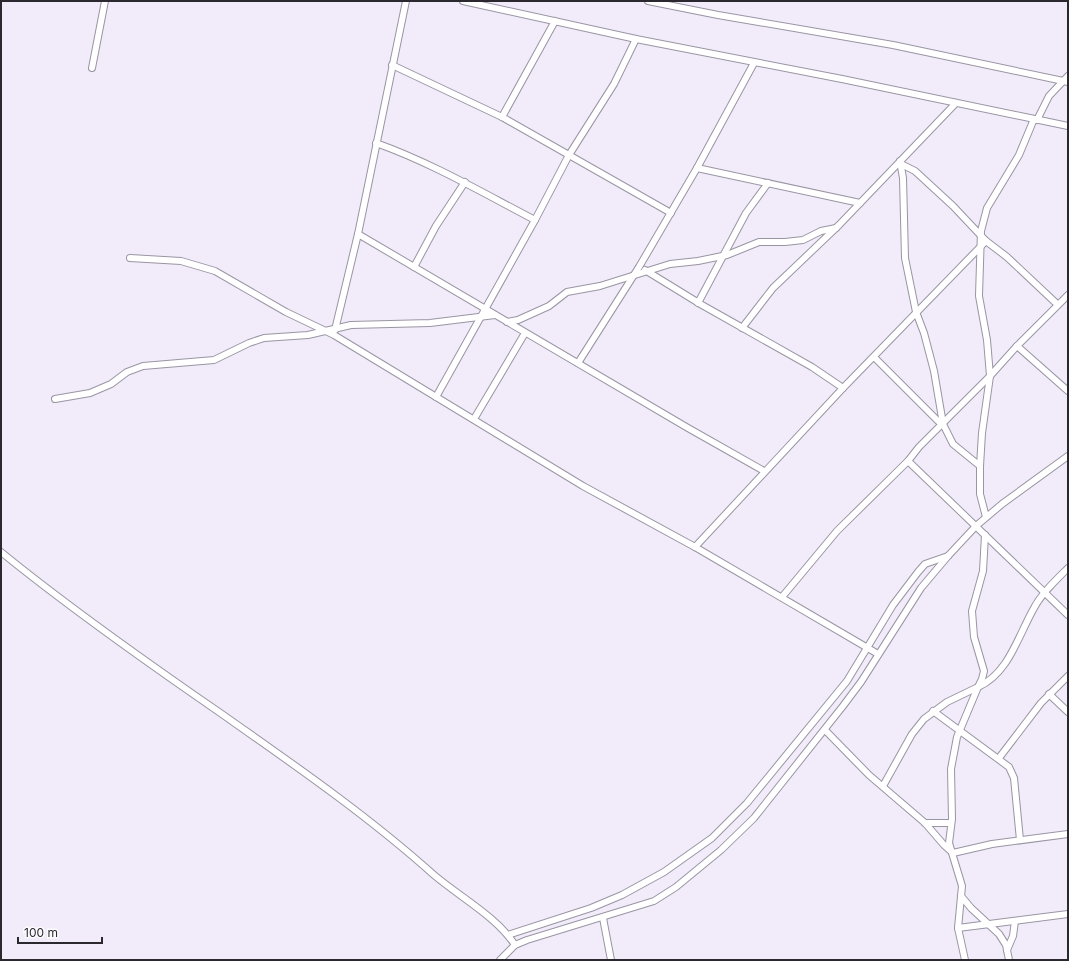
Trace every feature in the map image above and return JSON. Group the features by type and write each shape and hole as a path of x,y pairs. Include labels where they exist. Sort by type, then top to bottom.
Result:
{"street":[{"path":"92,68 105,1"},
{"path":"334,335 358,234 406,1"},
{"path":"463,1 636,39 842,79 1068,126"},
{"path":"648,1 718,15 893,45 1065,81"},
{"path":"502,117 556,21"},
{"path":"436,396 484,309 536,220 569,155 614,84 636,39"},
{"path":"578,363 639,267 671,213 754,63"},
{"path":"392,65 502,117 671,213"},
{"path":"986,517 980,494 980,466 982,433 990,376 987,340 979,296 981,236 987,208 1019,155 1049,96 1065,81 1068,76"},
{"path":"742,328 773,288 836,228 956,103"},
{"path":"376,143 414,157 536,220"},
{"path":"900,162 914,171 953,206 986,241 1007,257 1057,304"},
{"path":"900,162 905,258 916,312 924,333 934,371 943,424 953,444 980,466"},
{"path":"697,168 860,203"},
{"path":"414,267 436,226 465,182"},
{"path":"698,303 746,213 768,183"},
{"path":"507,322 518,320 549,306 567,292 600,286 670,264 698,262 722,256 759,242 798,240 836,228"},
{"path":"358,234 525,333 764,471"},
{"path":"695,547 764,471 986,241"},
{"path":"130,258 181,261 200,265 215,271 286,312 334,335 583,486 695,547 878,654"},
{"path":"639,267 698,303 812,367 843,388"},
{"path":"782,597 837,531 908,461 919,447 990,376 1057,304 1068,295"},
{"path":"56,399 90,393 111,384 127,372 143,366 214,360 260,340 308,335 351,325 430,324 495,315"},
{"path":"474,419 525,333"},
{"path":"1017,346 1068,391"},
{"path":"874,357 938,421 943,424"},
{"path":"500,960 515,945 654,901 676,887 721,850 754,818 825,730 861,682 921,588 948,556 986,517 1032,481 1068,456"},
{"path":"908,461 1011,562 1068,615"},
{"path":"965,960 958,928 961,882 949,843 951,823 951,769 957,737 984,671 974,637 972,611 983,571 985,535"},
{"path":"1,552 140,658 341,799 413,854 435,876 508,935 515,945"},
{"path":"508,935 592,908 622,895 664,872 712,838 747,803 834,697 858,666 893,605 918,572 925,564 948,556"},
{"path":"883,786 912,734 924,719 933,711 990,681 1005,664 1034,608 1045,593 1068,568"},
{"path":"999,758 1049,694 1068,676"},
{"path":"1049,694 1068,712"},
{"path":"933,711 999,758 1009,767 1014,778 1020,840"},
{"path":"825,730 869,775 925,822 944,846 953,853 1020,840 1068,834"},
{"path":"925,822 951,823"},
{"path":"961,896 1002,938 1010,960"},
{"path":"958,928 1068,914"},
{"path":"603,918 611,960"},
{"path":"1007,950 1014,936 1015,921"}]}
